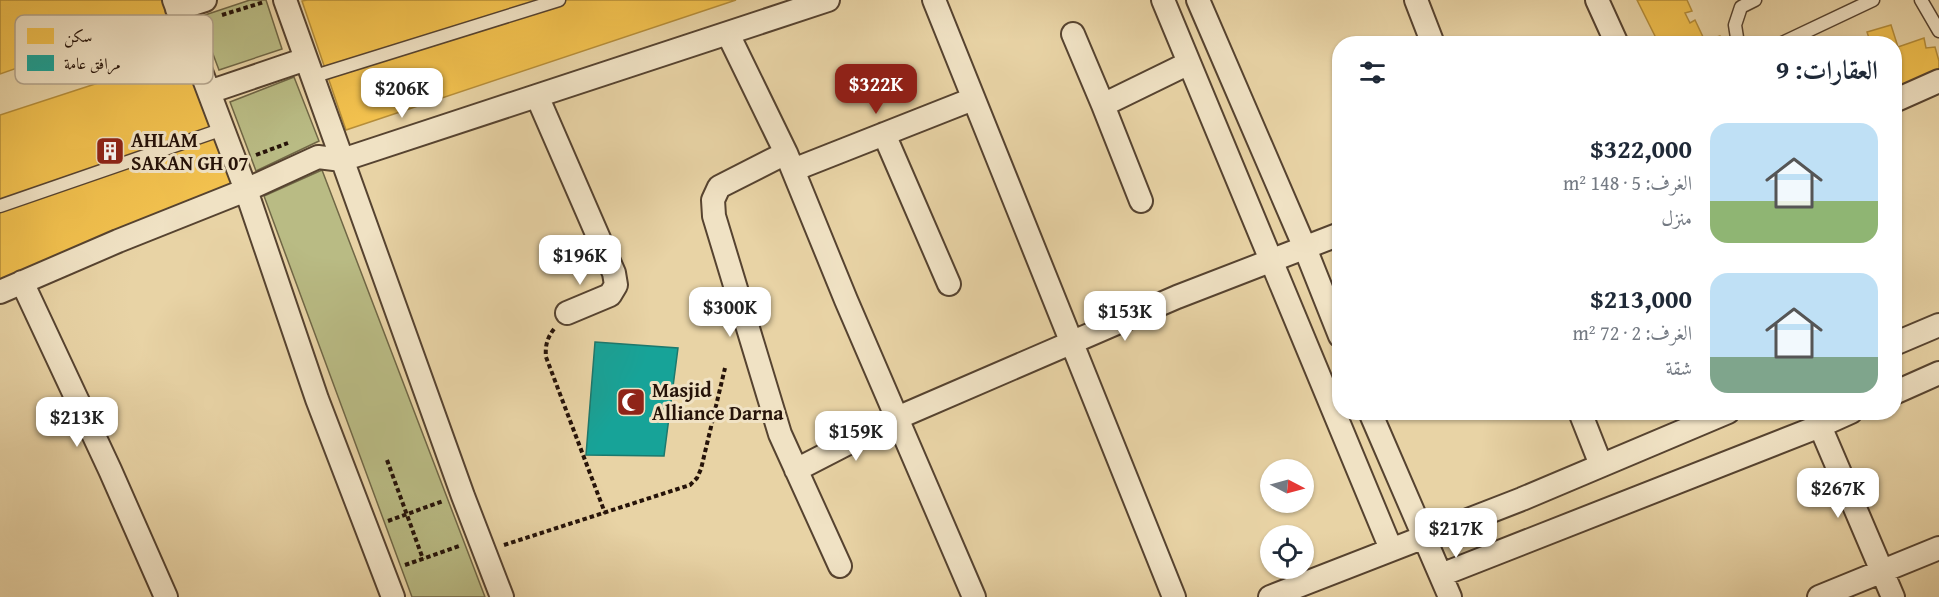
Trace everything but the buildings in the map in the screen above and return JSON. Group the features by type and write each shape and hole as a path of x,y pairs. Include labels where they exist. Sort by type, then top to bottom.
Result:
{"street":[{"path":"285,0 502,597"},
{"path":"0,292 118,241 246,190 318,157 342,160 828,0"},
{"path":"934,0 1174,597"},
{"path":"1163,0 1332,408"},
{"path":"1198,0 1332,316"},
{"path":"1416,0 1430,36"},
{"path":"1597,0 1613,36"},
{"path":"176,4 211,8"},
{"path":"728,34 789,161 846,300 974,597"},
{"path":"1073,34 1141,201"},
{"path":"1103,105 1189,63"},
{"path":"209,92 309,68"},
{"path":"1902,97 1939,81"},
{"path":"206,84 246,190 317,399 393,597"},
{"path":"537,96 614,273 616,285 610,295 567,313"},
{"path":"840,566 780,434 714,216 712,200 719,188 789,161 884,134 973,99"},
{"path":"884,134 949,284"},
{"path":"796,470 897,418 1177,297 1332,237"},
{"path":"22,282 166,597"},
{"path":"1902,341 1939,325"},
{"path":"1902,389 1939,373"},
{"path":"1337,420 1391,549"},
{"path":"1374,420 1450,597"},
{"path":"1583,420 1601,465"},
{"path":"1270,597 1522,499 1709,420"},
{"path":"1441,575 1834,420"},
{"path":"1821,426 1893,597"},
{"path":"1819,597 1939,548"}],"lane":[{"path":"309,68 559,0"},
{"path":"1737,36 1735,25 1741,7 1755,0"},
{"path":"1797,36 1873,0"},
{"path":"1922,0 1939,31"},
{"path":"0,206 223,129"}],"path":[{"path":"211,8 271,0"},
{"path":"251,156 291,142"},
{"path":"567,313 549,335 545,346 546,357 605,513"},
{"path":"484,552 690,485 697,478 701,469 725,368"},
{"path":"387,460 423,559"},
{"path":"382,523 443,501"},
{"path":"398,568 459,546"}],"green space":[{"path":"250,0 266,0 282,49 219,70 213,54 213,15 205,15"},
{"path":"294,77 319,141 256,171 230,102"},
{"path":"322,170 485,597 412,597 264,196"}],"place":[{"name":"AHLAM SAKAN GH 07","path":"110,151"},
{"name":"Masjid Alliance Darna","path":"631,402"}]}
